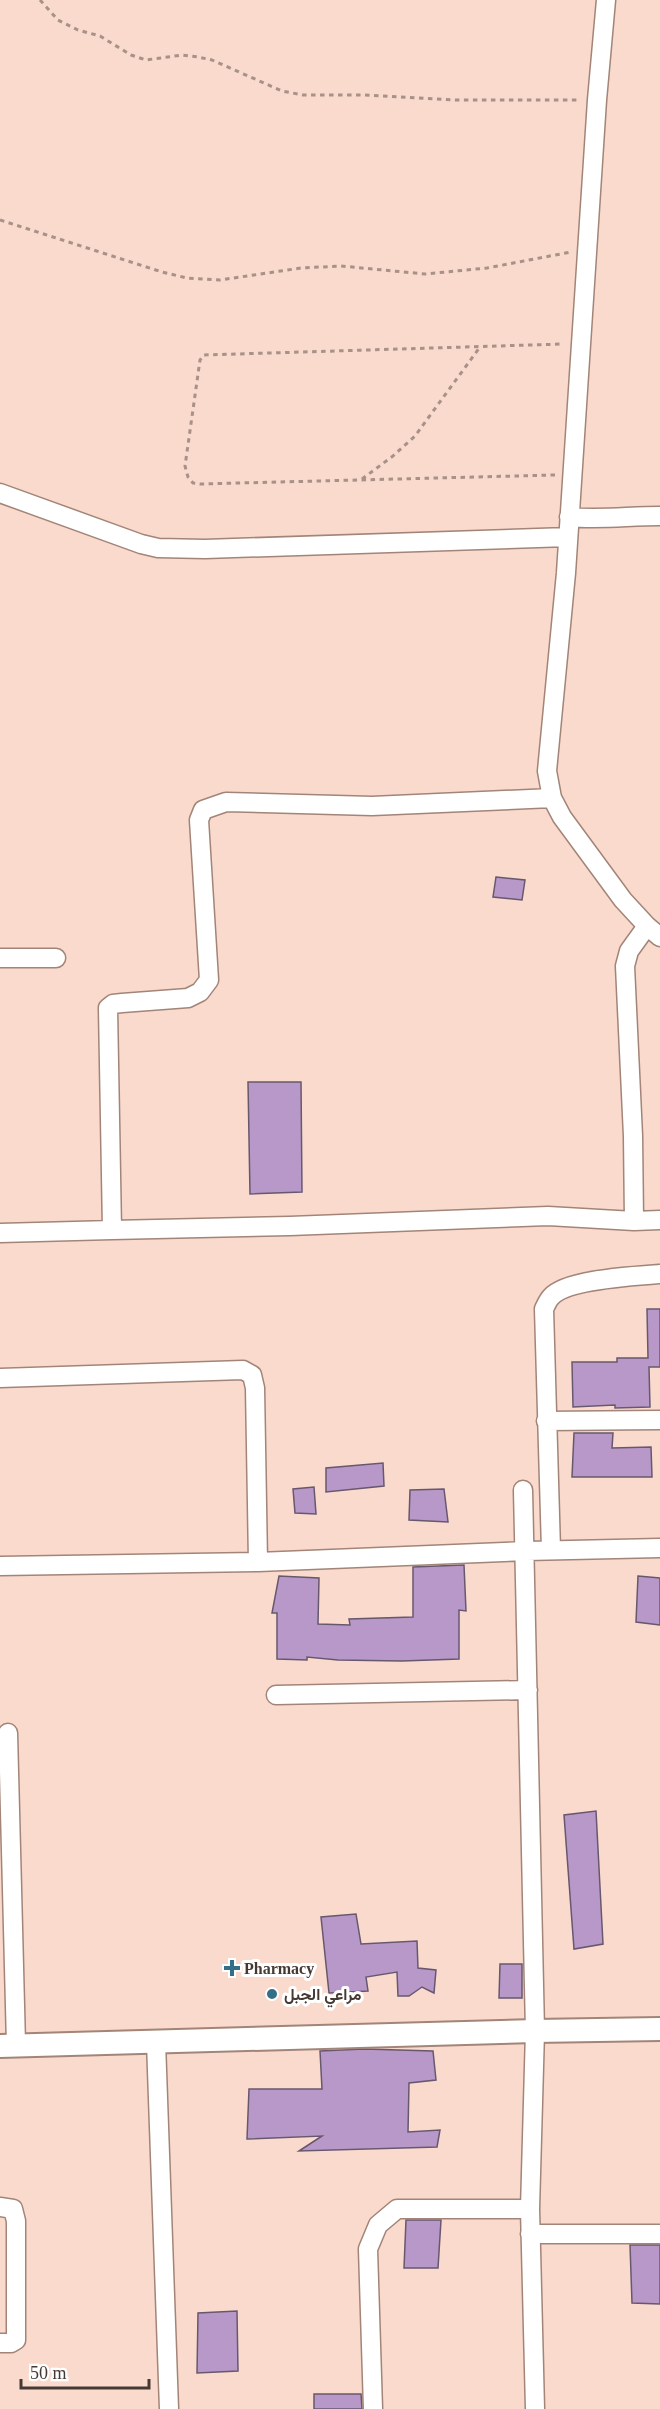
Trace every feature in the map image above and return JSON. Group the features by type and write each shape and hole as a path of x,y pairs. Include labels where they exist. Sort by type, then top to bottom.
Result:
{"street":[{"path":"606,0 597,99 568,537 547,771 552,798 562,817 623,900 653,931 629,951 625,966 633,1136 634,1221"},
{"path":"0,493 159,548 205,549 568,537"},
{"path":"569,517 598,519 660,516"},
{"path":"112,1230 108,1008 113,1004 188,998 200,992 209,980 199,820 203,810 226,802 372,806 552,798"},
{"path":"0,958 56,958"},
{"path":"0,1233 290,1227 548,1216 634,1221 660,1220"},
{"path":"551,1550 544,1309 550,1297 560,1290 576,1285 660,1274"},
{"path":"0,1378 243,1370 252,1375 255,1388 258,1562"},
{"path":"546,1421 660,1420"},
{"path":"523,1490 535,2031 530,2209 535,2409"},
{"path":"0,1566 258,1562 660,1548"},
{"path":"276,1695 528,1690"},
{"path":"8,1733 5,1834 8,2045 660,2029"},
{"path":"156,2042 169,2409"},
{"path":"0,2207 13,2209 16,2221 16,2340 11,2343 0,2343"},
{"path":"373,2409 368,2249 378,2225 397,2209 530,2209"},
{"path":"530,2234 660,2234"}],"path":[{"path":"40,0 58,20 78,30 100,36 131,55 146,60 182,56 212,60 282,91 303,95 365,95 455,100 597,99"},
{"path":"0,220 162,272 187,278 220,280 301,268 341,266 425,274 487,268 587,248"},
{"path":"572,475 193,483 188,477 185,466 200,360 204,355 580,343"},
{"path":"360,480 393,456 415,436 480,346"}],"building":[{"path":"496,877 525,880 522,900 493,897"},
{"path":"248,1082 301,1082 302,1192 250,1194"},
{"path":"647,1309 660,1309 660,1367 649,1367 650,1407 615,1408 615,1405 573,1407 572,1362 617,1362 617,1358 648,1358"},
{"path":"574,1433 613,1433 612,1448 651,1447 652,1477 572,1477"},
{"path":"383,1463 384,1486 326,1492 326,1468"},
{"path":"314,1487 316,1514 295,1513 293,1489"},
{"path":"444,1489 448,1522 409,1520 410,1490"},
{"path":"464,1565 466,1611 459,1610 459,1659 402,1661 307,1657 307,1660 277,1659 277,1613 272,1613 279,1576 319,1578 318,1624 350,1625 349,1619 413,1617 413,1567"},
{"path":"638,1576 660,1578 660,1625 636,1622"},
{"path":"596,1811 603,1944 574,1949 564,1815"},
{"path":"356,1914 361,1944 417,1941 418,1968 436,1970 434,1993 422,1987 409,1996 398,1996 397,1972 366,1977 368,1991 329,1993 321,1917"},
{"path":"500,1964 522,1964 522,1998 499,1998"},
{"path":"364,2049 433,2051 436,2080 409,2083 408,2132 440,2130 437,2147 299,2151 322,2136 247,2139 249,2089 322,2089 320,2051"},
{"path":"406,2220 441,2220 438,2268 404,2268"},
{"path":"630,2245 660,2245 660,2304 632,2303"},
{"path":"237,2311 238,2371 197,2373 198,2313"},
{"path":"314,2394 361,2394 362,2409 314,2409"}],"place":[{"name":"Pharmacy","path":"232,1968"},
{"name":"مراعي الجبل","path":"272,1994"}]}
